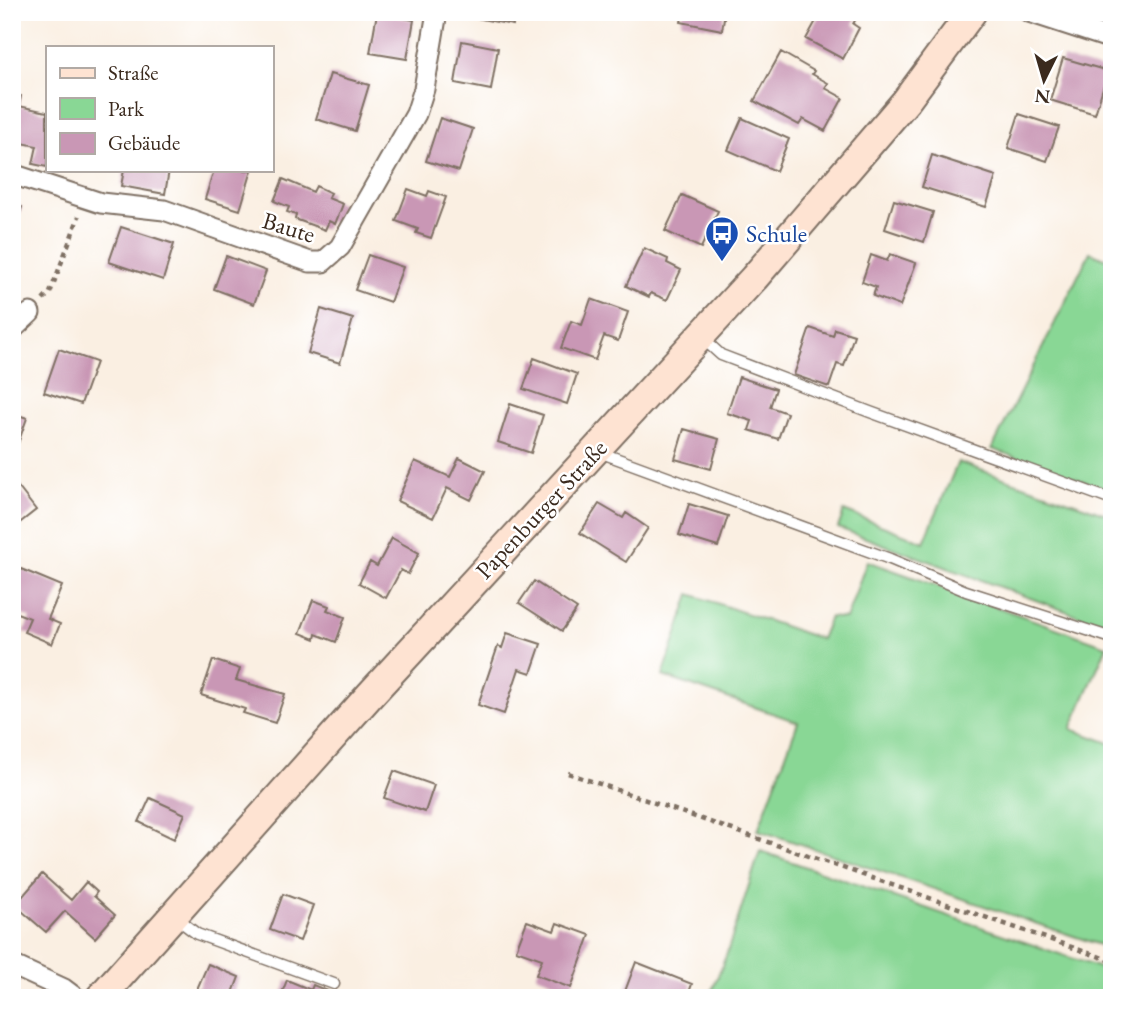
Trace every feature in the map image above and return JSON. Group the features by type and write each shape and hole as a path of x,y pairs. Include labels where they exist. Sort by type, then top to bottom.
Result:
{"street":[{"name":"Baute","path":"12,174 87,199 164,210 310,262 323,262 340,247 416,114 424,89 438,12"},
{"name":"Papenburger Straße","path":"100,998 370,695 754,278 906,101 972,12"},
{"path":"1029,12 1112,39"},
{"path":"12,330 30,313"},
{"path":"12,965 64,989 76,998"}],"lane":[{"path":"699,336 721,355 1112,500"},
{"path":"595,451 890,559 966,591 1112,638"},
{"path":"173,916 197,934 334,985"}],"path":[{"path":"30,313 50,293 87,199"},
{"path":"568,773 1112,961"}],"green space":[{"path":"1090,252 1112,261 1112,491 992,449"},
{"path":"958,462 1112,516 1112,628 838,528 844,511 924,542"},
{"path":"867,561 1107,646 1071,729 1112,744 1112,949 758,830 798,722 663,676 690,594 821,639 830,617 846,619"},
{"path":"760,851 1112,972 1112,998 709,998 726,956"}],"building":[{"path":"477,12 515,12 513,25 476,18"},
{"path":"683,12 725,12 722,30 681,22"},
{"path":"821,12 848,12 857,17 853,24 859,28 843,59 806,39"},
{"path":"377,13 414,20 407,59 370,53"},
{"path":"462,41 498,48 491,90 455,83"},
{"path":"781,52 814,71 812,74 828,83 825,88 843,98 825,131 803,119 799,125 754,101"},
{"path":"1063,58 1108,71 1095,114 1050,100"},
{"path":"330,74 369,85 355,131 316,119"},
{"path":"12,94 21,96 19,106 46,112 46,167 33,164 37,146 12,141"},
{"path":"1019,114 1059,127 1047,161 1008,148"},
{"path":"440,118 473,129 459,171 426,161"},
{"path":"742,118 789,139 776,171 728,150"},
{"path":"932,155 996,176 986,207 922,187"},
{"path":"124,172 169,172 165,194 121,186"},
{"path":"213,172 251,172 240,210 205,199"},
{"path":"283,179 313,192 316,186 331,193 328,198 343,204 335,224 329,221 325,230 295,219 296,215 287,212 289,207 274,201"},
{"path":"408,189 427,196 429,191 446,197 431,238 416,233 418,229 396,221"},
{"path":"682,195 718,211 701,248 665,231"},
{"path":"894,200 933,212 924,242 885,229"},
{"path":"12,203 22,207 14,230 18,231 13,247"},
{"path":"121,227 174,244 163,280 109,262"},
{"path":"644,248 668,259 667,263 681,270 667,300 651,293 649,297 626,286"},
{"path":"890,254 916,263 900,306 873,296 876,287 862,282 871,255 887,261"},
{"path":"368,255 403,267 390,302 355,290"},
{"path":"226,256 266,271 254,304 214,289"},
{"path":"591,299 628,312 618,341 604,336 595,360 561,348 571,321 582,325"},
{"path":"321,309 353,319 340,363 308,353"},
{"path":"810,328 833,336 835,329 854,335 844,366 837,364 829,387 794,375"},
{"path":"59,349 96,362 81,404 44,392"},
{"path":"534,358 577,374 567,404 523,389"},
{"path":"739,377 776,389 770,407 787,413 778,439 749,430 752,421 727,413"},
{"path":"510,404 543,415 531,453 498,442"},
{"path":"12,413 27,418 15,452 12,452"},
{"path":"684,429 719,439 711,469 675,459"},
{"path":"459,458 485,471 471,500 447,488 433,518 397,501 415,461 450,477"},
{"path":"12,479 36,510 12,529"},
{"path":"599,504 623,518 626,513 648,528 626,562 580,533"},
{"path":"689,504 728,516 718,547 679,535"},
{"path":"392,538 419,553 408,574 401,570 386,598 359,583 370,562 377,566"},
{"path":"21,569 62,586 48,619 60,624 52,644 24,632 30,618 12,611 12,591"},
{"path":"534,581 577,609 562,631 519,603"},
{"path":"313,600 329,606 327,610 345,617 336,642 316,634 315,639 300,633"},
{"path":"507,633 541,644 531,673 519,669 504,714 478,705 498,646 502,648"},
{"path":"213,660 240,669 236,680 285,694 275,723 243,713 245,709 201,695"},
{"path":"394,771 434,785 425,812 384,798"},
{"path":"150,798 185,814 174,839 139,822"},
{"path":"42,874 71,900 86,882 97,892 94,896 115,915 95,938 65,911 46,932 15,905"},
{"path":"283,894 313,905 300,941 270,930"},
{"path":"527,921 554,931 557,923 590,935 571,988 536,975 542,959 516,950"},
{"path":"636,962 692,984 687,998 634,998 624,994"},
{"path":"208,964 239,977 231,998 219,998 197,989"},
{"path":"287,980 311,990 313,985 345,998 280,998"}],"place":[{"name":"Schule","path":"722,263"}]}
